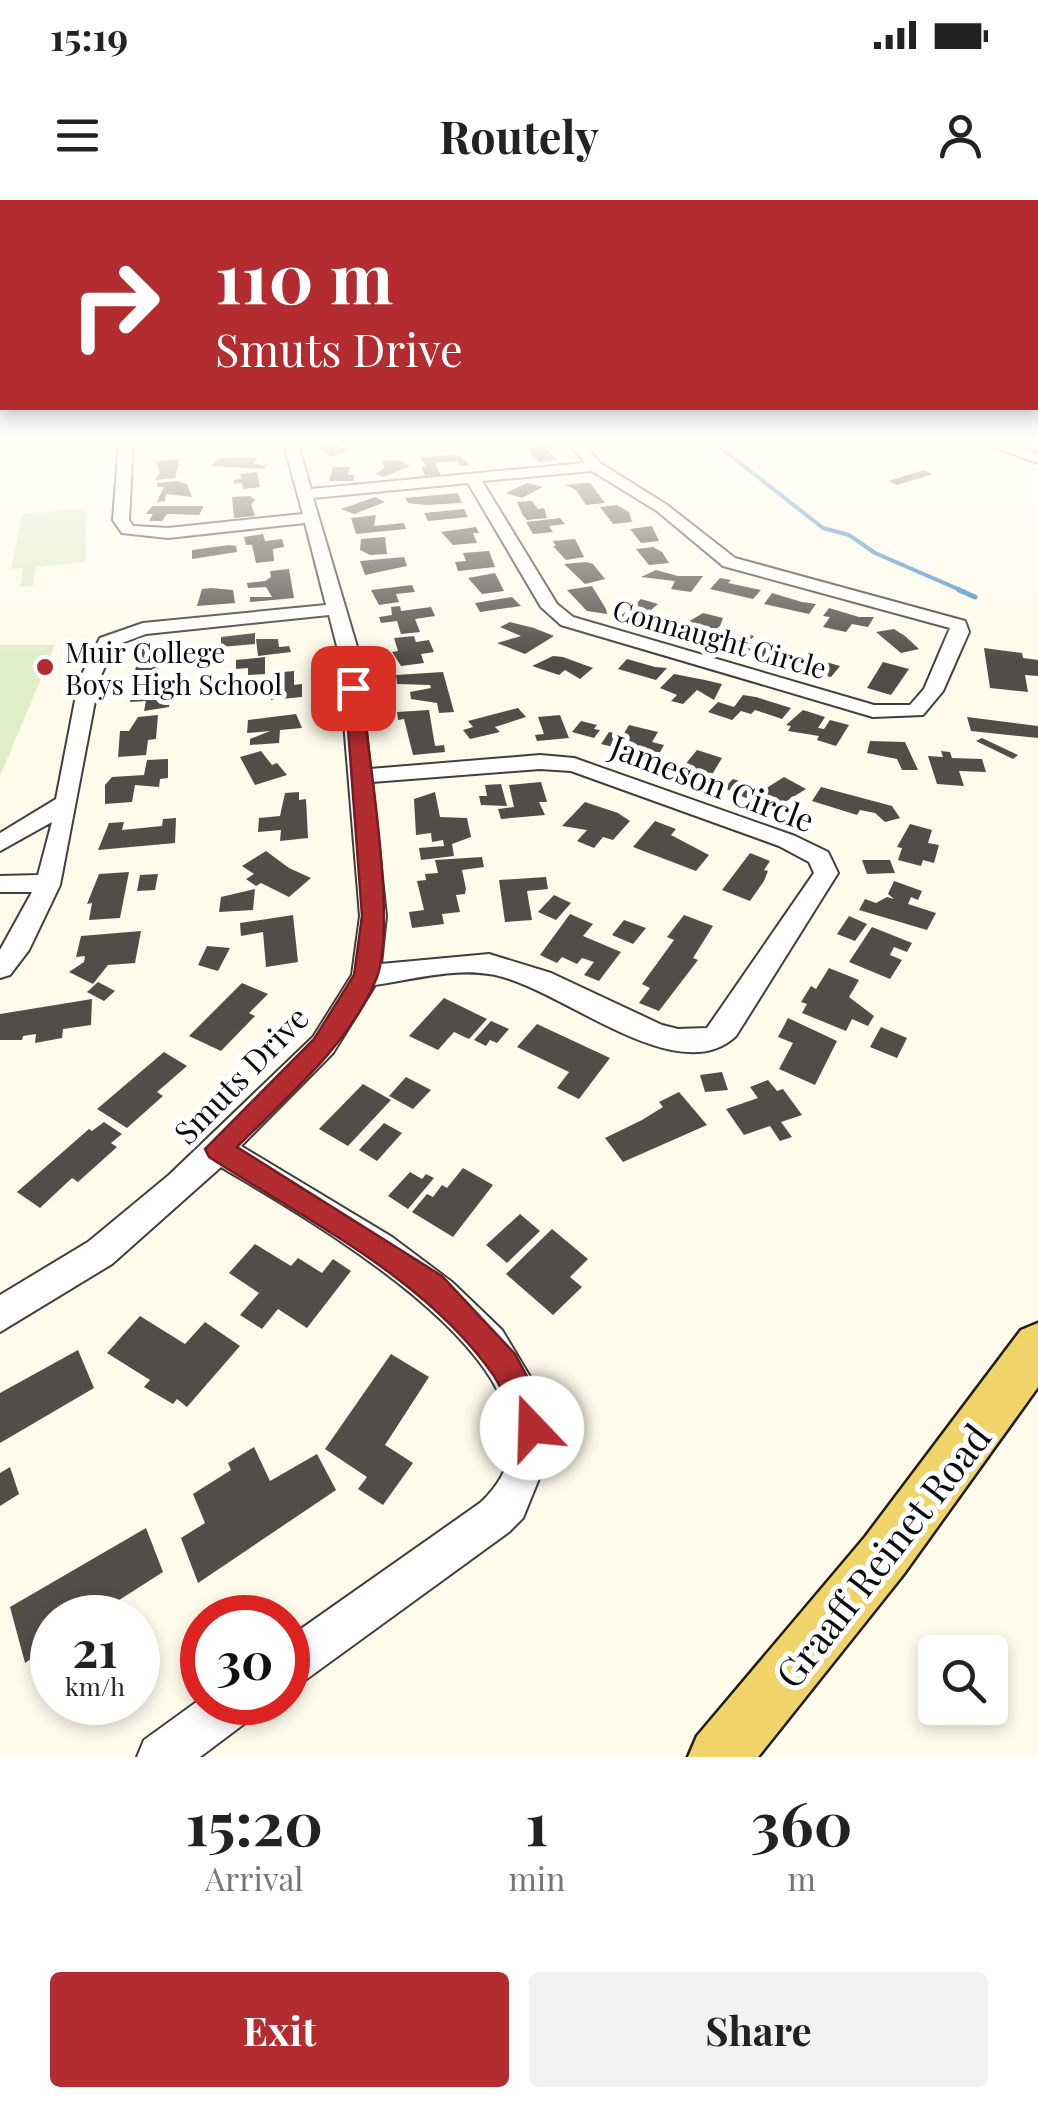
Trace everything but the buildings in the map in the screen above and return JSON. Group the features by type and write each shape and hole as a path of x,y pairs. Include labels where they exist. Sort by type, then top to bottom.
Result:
{"main road":[{"name":"Graaff Reinet Road","path":"718,1757 852,1604 912,1526 1038,1346"}],"street":[{"path":"121,514 128,530 168,534 269,514"},
{"name":"Smuts Drive","path":"0,1315 100,1253 218,1149 323,1045 366,976 373,916 348,650 309,514"},
{"name":"Connaught Circle","path":"495,514 554,612 590,629 873,711 916,711 933,692 961,628 945,620 729,562 669,514"},
{"path":"0,968 24,942 47,883 90,678 102,649 113,637 143,628 336,609"},
{"name":"Jameson Circle","path":"361,776 540,762 574,765 787,841 819,857 826,872 726,1028 708,1041 695,1043 662,1034 529,976 488,964 366,976"},
{"path":"0,843 65,804"},
{"path":"0,884 47,883"},
{"path":"218,1149 432,1286 504,1365 528,1408 532,1428 525,1471 502,1510 310,1649"},
{"path":"161,1757 205,1725"}],"green space":[{"path":"22,514 87,514 85,562 36,567 33,586 20,587 23,568 11,569"},
{"path":"0,645 55,645 0,776"}],"waterway":[{"path":"805,514 823,528 849,535 875,553 965,592"},
{"path":"959,590 975,597"}],"place":[{"name":"Muir College Boys High School","path":"45,667"}],"route":[{"path":"353,688 373,916 366,976 323,1045 218,1149 408,1266 456,1307 518,1386 532,1428"}]}
